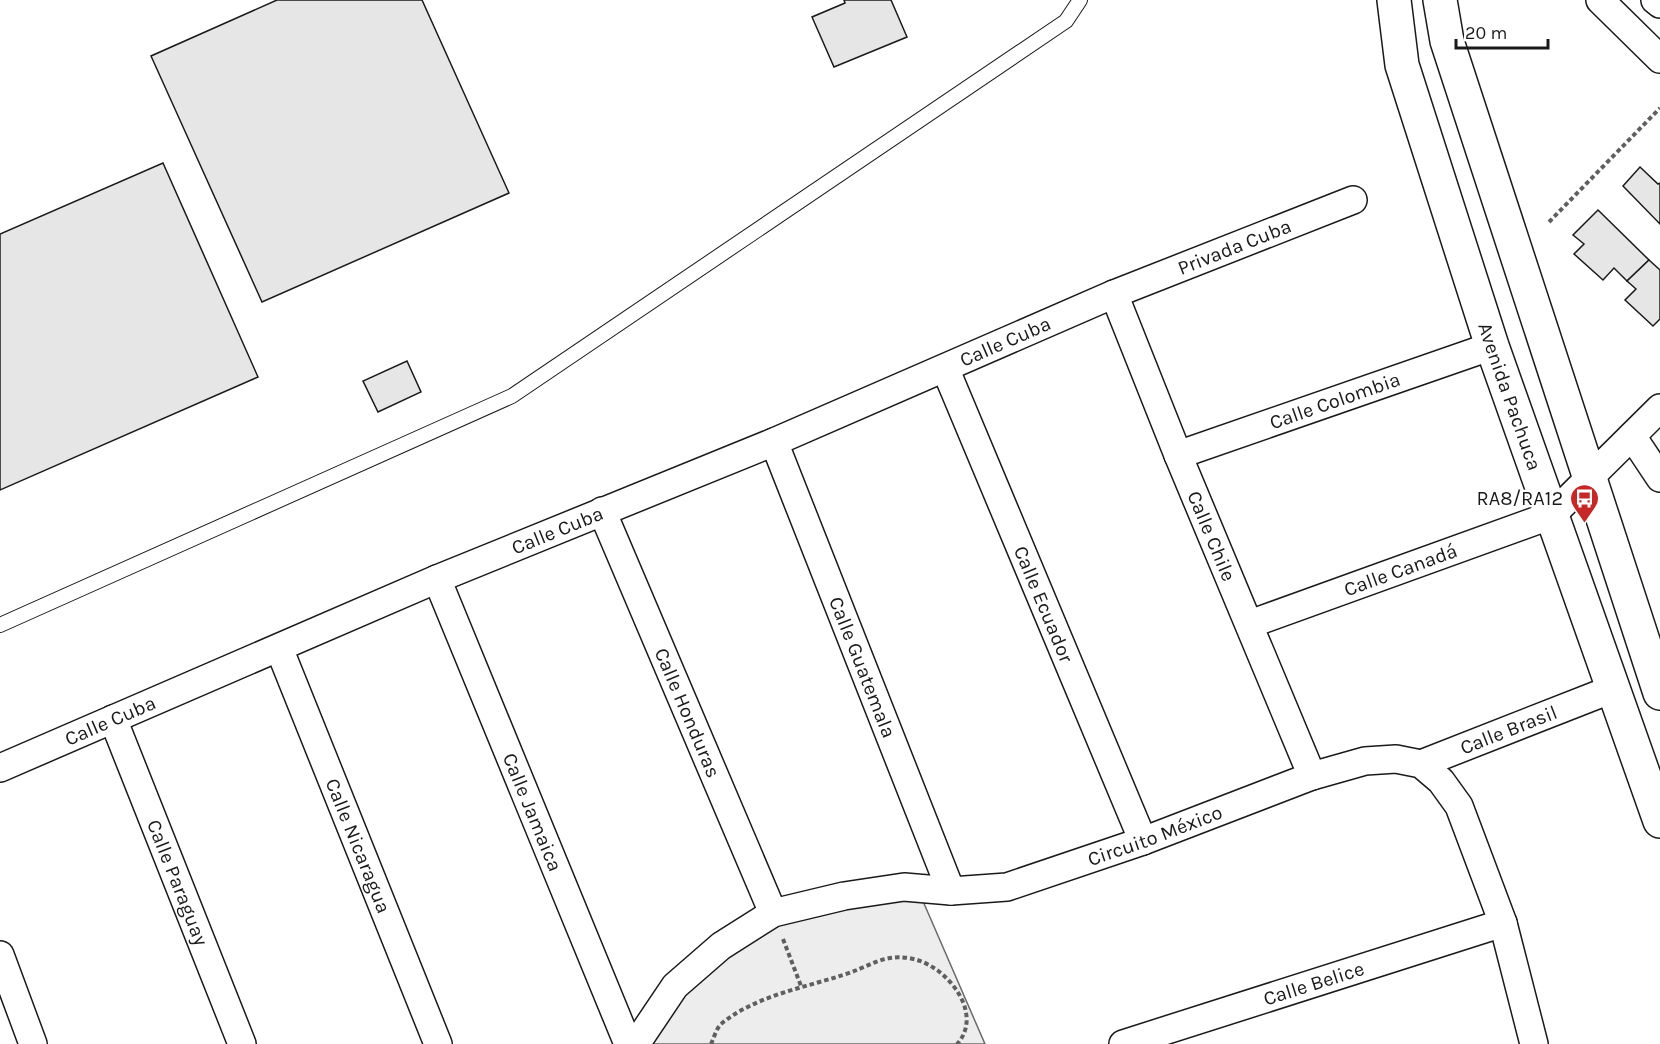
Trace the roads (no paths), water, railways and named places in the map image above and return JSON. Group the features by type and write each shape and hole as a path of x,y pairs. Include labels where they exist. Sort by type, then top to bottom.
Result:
{"main road":[{"name":"Avenida Pachuca","path":"1394,0 1402,65 1492,346 1660,821"},
{"path":"1440,0 1447,41 1660,693"}],"street":[{"path":"1600,0 1660,59"},
{"path":"1655,0 1660,4"},
{"name":"Privada Cuba","path":"1114,294 1353,200"},
{"name":"Calle Cuba","path":"0,768 437,579 774,442 1114,294"},
{"name":"Calle Chile","path":"1114,294 1178,455 1312,776"},
{"name":"Calle Colombia","path":"1178,455 1492,346"},
{"name":"Calle Ecuador","path":"945,368 1143,841"},
{"path":"1552,515 1660,408"},
{"path":"1632,436 1660,478"},
{"name":"Calle Guatemala","path":"774,442 951,891"},
{"name":"Calle Honduras","path":"602,511 773,913"},
{"name":"Calle Canadá","path":"1250,624 1552,515"},
{"name":"Calle Jamaica","path":"437,579 628,1044"},
{"name":"Calle Nicaragua","path":"279,648 438,1044"},
{"name":"Calle Brasil","path":"1421,764 1597,695"},
{"name":"Calle Paraguay","path":"113,719 242,1044"},
{"name":"Circuito México","path":"636,1044 675,986 721,946 773,913 844,896 904,887 951,891 1007,887 1143,841 1312,776 1365,761 1396,759 1421,764"},
{"path":"1421,764 1441,781 1459,806 1503,923 1534,1044"},
{"name":"Calle Belice","path":"1123,1044 1503,923"},
{"path":"0,955 33,1044"}],"lane":[{"path":"0,625 512,396 1066,21 1080,0"}],"place":[{"name":"RA8/RA12","path":"1584,524"}]}
